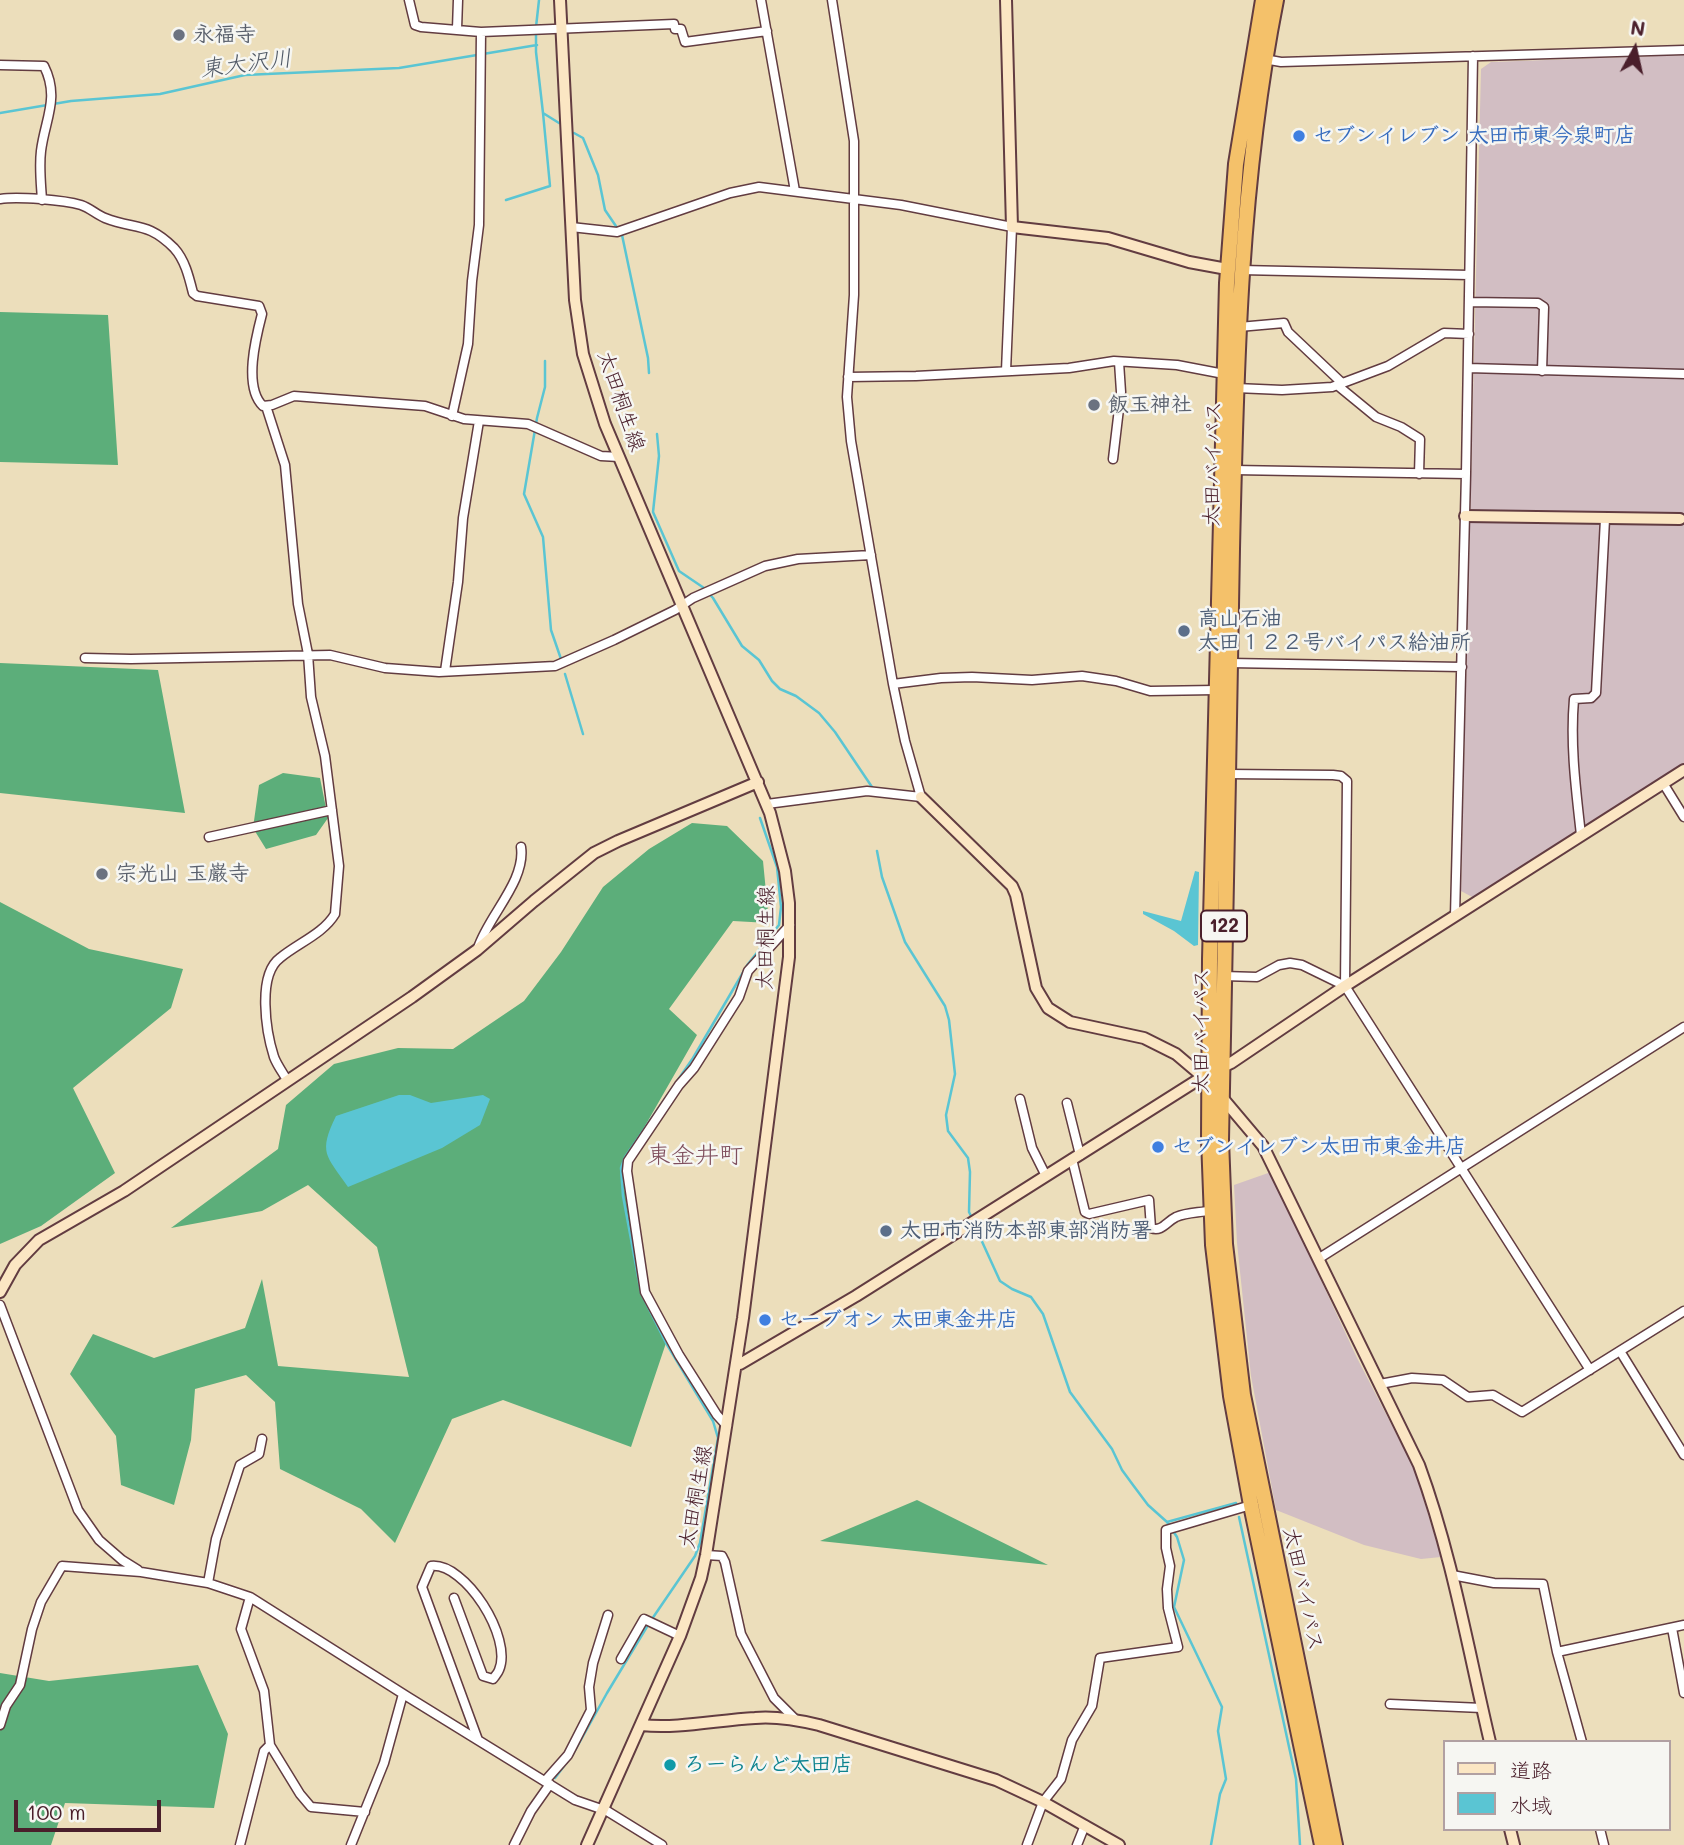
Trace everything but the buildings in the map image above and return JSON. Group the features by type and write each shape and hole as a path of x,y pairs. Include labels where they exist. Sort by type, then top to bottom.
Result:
{"highway":[{"name":"太田バイパス","path":"1263,0 1236,164 1235,270 1239,327 1223,976 1211,1075 1222,1097 1225,1244 1242,1386 1265,1512 1335,1845"},
{"name":"太田バイパス","path":"1276,0 1264,59 1235,270 1224,374 1216,690 1212,1210 1224,1353 1251,1505 1322,1845"}],"street":[{"path":"409,0 417,27 481,32 674,24 675,29 681,29 685,42 767,30"},
{"path":"457,29 458,0"},
{"name":"太田桐生線","path":"560,0 575,300 583,354 605,424 767,804 785,871 790,925 781,1031 728,1427 701,1578 680,1636 587,1845"},
{"path":"761,0 795,191"},
{"path":"832,0 854,141 854,295 847,397 851,441 893,684 921,797 1012,886 1036,988 1048,1008 1070,1022 1122,1032 1160,1045 1211,1075"},
{"path":"1006,0 1012,227 1006,371"},
{"path":"452,416 468,344 479,225 481,32"},
{"path":"1264,59 1281,62 1684,50"},
{"path":"1455,916 1473,56"},
{"path":"0,65 44,66 50,79 51,112 40,155 42,200"},
{"path":"571,228 620,231 748,188 795,191 901,205 1012,227 1108,238 1189,262 1235,270 1469,275"},
{"path":"0,199 13,197 81,205 107,219 155,232 176,250 186,267 193,293 197,296 259,306 262,314 251,359 257,401 263,406 294,396 425,406 452,416 479,421 535,426 601,456 619,457"},
{"path":"1469,302 1538,303 1544,307 1542,371"},
{"path":"1239,327 1284,323 1288,332 1376,417 1401,427 1420,439 1419,474"},
{"path":"1236,388 1282,390 1339,384 1388,366 1444,333 1469,334"},
{"path":"848,377 1069,368 1119,362 1177,365 1224,374"},
{"path":"1113,459 1121,392 1119,362"},
{"path":"1468,368 1684,374"},
{"path":"266,406 285,465 298,604 308,654 311,696 323,746 340,866 335,914 323,928 278,959 271,966 268,978 265,1011 268,1035 275,1060 288,1080"},
{"path":"445,671 458,582 463,518 479,421"},
{"path":"1234,470 1466,474"},
{"path":"1465,516 1682,519"},
{"path":"1581,835 1573,759 1574,699 1591,698 1596,693 1605,519"},
{"path":"85,658 308,654 338,656 385,668 423,672 552,666 564,664 682,605 775,563 871,555"},
{"path":"1230,663 1462,667"},
{"path":"893,684 942,678 1032,680 1082,676 1116,681 1150,691 1216,690"},
{"path":"740,1364 856,1296 1211,1075 1345,986 1684,770"},
{"path":"1227,774 1334,775 1348,781 1345,986"},
{"path":"0,1292 15,1265 39,1240 124,1191 412,997 477,950 594,853 758,782"},
{"path":"1664,783 1684,817"},
{"path":"767,804 867,791 921,797"},
{"path":"209,836 332,810"},
{"path":"477,950 483,932 521,869 521,847"},
{"path":"728,1427 717,1415 679,1355 645,1292 627,1171 628,1161 679,1085 694,1068 739,997 748,971 790,925"},
{"path":"1223,976 1257,977 1279,965 1290,963 1302,965 1345,986 1590,1370"},
{"path":"1318,1259 1684,1027"},
{"path":"1222,1097 1263,1146 1419,1465 1436,1510 1490,1740"},
{"path":"1020,1099 1032,1148 1046,1176"},
{"path":"1067,1103 1085,1212 1089,1214 1149,1200 1151,1227 1156,1230 1177,1217 1212,1210"},
{"path":"0,1305 78,1510 99,1540 141,1572"},
{"path":"1380,1384 1412,1378 1443,1380 1468,1397 1493,1395 1522,1412 1684,1311"},
{"path":"1620,1351 1684,1455"},
{"path":"208,1583 216,1539 240,1465 259,1454 262,1439"},
{"path":"1027,1845 1043,1802 1061,1779 1072,1740 1093,1706 1100,1658 1178,1647 1168,1608 1170,1566 1166,1530 1251,1505"},
{"path":"706,1555 722,1556 741,1634 774,1698 794,1720"},
{"path":"454,1598 483,1676 493,1679 500,1670 502,1655 501,1643 489,1614 456,1574 439,1565 431,1566 422,1587 478,1740"},
{"path":"0,1724 6,1706 20,1685 32,1629 41,1602 62,1566 141,1572 208,1583 250,1597 575,1800 602,1809 632,1824 662,1845"},
{"path":"1452,1575 1494,1583 1543,1584 1557,1652 1581,1740"},
{"path":"250,1597 241,1629 264,1691 270,1745 311,1807 365,1812"},
{"path":"514,1845 531,1811 568,1755 592,1710 589,1687 593,1663 608,1615"},
{"path":"621,1659 644,1619 680,1636"},
{"path":"1557,1652 1684,1625"},
{"path":"1672,1628 1684,1693"},
{"path":"351,1845 384,1763 403,1694"},
{"path":"1390,1704 1482,1709"},
{"path":"641,1725 659,1727 757,1717 819,1725 996,1780 1043,1802 1119,1845"},
{"path":"240,1845 264,1751 270,1745"},
{"path":"1077,1845 1085,1825"}],"shaded area":[{"path":"1684,55 1684,763 1474,898 1461,891 1481,69 1491,62"},
{"path":"1271,1172 1357,1358 1414,1468 1441,1557 1421,1559 1364,1545 1276,1510 1251,1376 1237,1243 1234,1185"}],"green space":[{"path":"0,312 108,315 118,465 0,462"},
{"path":"0,663 158,670 185,813 0,793"},
{"path":"283,773 320,778 328,818 316,835 266,849 253,828 259,785"},
{"path":"692,823 727,826 763,861 769,923 733,921 669,1009 697,1035 621,1168 641,1293 666,1343 631,1447 503,1400 452,1419 395,1543 361,1509 280,1469 275,1402 246,1375 195,1389 191,1440 174,1505 121,1485 116,1436 70,1374 93,1334 154,1358 245,1328 262,1279 278,1366 409,1377 377,1247 308,1185 262,1211 171,1228 278,1149 286,1105 334,1064 398,1048 453,1049 524,1001 561,952 603,887 649,849"},
{"path":"0,902 89,949 183,969 171,1008 73,1088 115,1173 41,1226 0,1244"},
{"path":"917,1500 1048,1565 820,1541"},
{"path":"198,1665 228,1734 214,1808 65,1803 51,1845 0,1845 0,1673 49,1681"}],"water":[{"path":"1195,871 1199,872 1198,945 1194,946 1143,914 1143,911 1181,921"},
{"path":"399,1095 410,1095 431,1103 483,1095 490,1099 480,1125 442,1148 348,1187 327,1153 327,1138 336,1116"}],"waterway":[{"path":"536,27 539,0"},
{"path":"536,33 543,113 559,123"},
{"name":"東大沢川","path":"0,113 71,101 160,94 245,75 399,68 537,45"},
{"path":"506,200 550,186 543,113"},
{"path":"574,133 583,138 598,175 605,210 622,235 649,373"},
{"path":"545,361 545,387 524,494 543,537 551,630 561,659"},
{"path":"657,434 659,456 653,512 679,571 704,588 713,598 742,646 759,660 772,681 780,689 796,696 819,713 872,787"},
{"path":"565,674 583,734"},
{"path":"652,1619 695,1556 700,1543 718,1438 713,1421 666,1343 641,1293 623,1196 621,1168 625,1157 693,1058 748,964 779,925 781,907 777,867 760,818"},
{"path":"877,851 882,877 905,942 945,1006 949,1020 955,1074 946,1115 948,1131 968,1158 969,1212 972,1218"},
{"path":"974,1224 1000,1281 1031,1297 1043,1314 1070,1392 1112,1449 1133,1485 1177,1537 1184,1560 1174,1607 1222,1707 1218,1731 1226,1779 1220,1794 1211,1845"},
{"path":"1167,1522 1236,1503"},
{"path":"1239,1517 1296,1779 1300,1845"},
{"path":"555,1778 573,1754 648,1625"}],"place":[{"name":"永福寺","path":"179,35"},
{"name":"セブンイレブン 太田市東今泉町店","path":"1299,136"},
{"name":"飯玉神社","path":"1094,405"},
{"name":"高山石油 太田１２２号バイパス給油所","path":"1184,631"},
{"name":"宗光山 玉巌寺","path":"102,874"},
{"name":"セブンイレブン太田市東金井店","path":"1158,1147"},
{"name":"太田市消防本部東部消防署","path":"886,1231"},
{"name":"セーブオン 太田東金井店","path":"765,1320"},
{"name":"ろーらんど太田店","path":"670,1765"}],"district":[{"name":"東金井町","path":"695,1156"}]}
